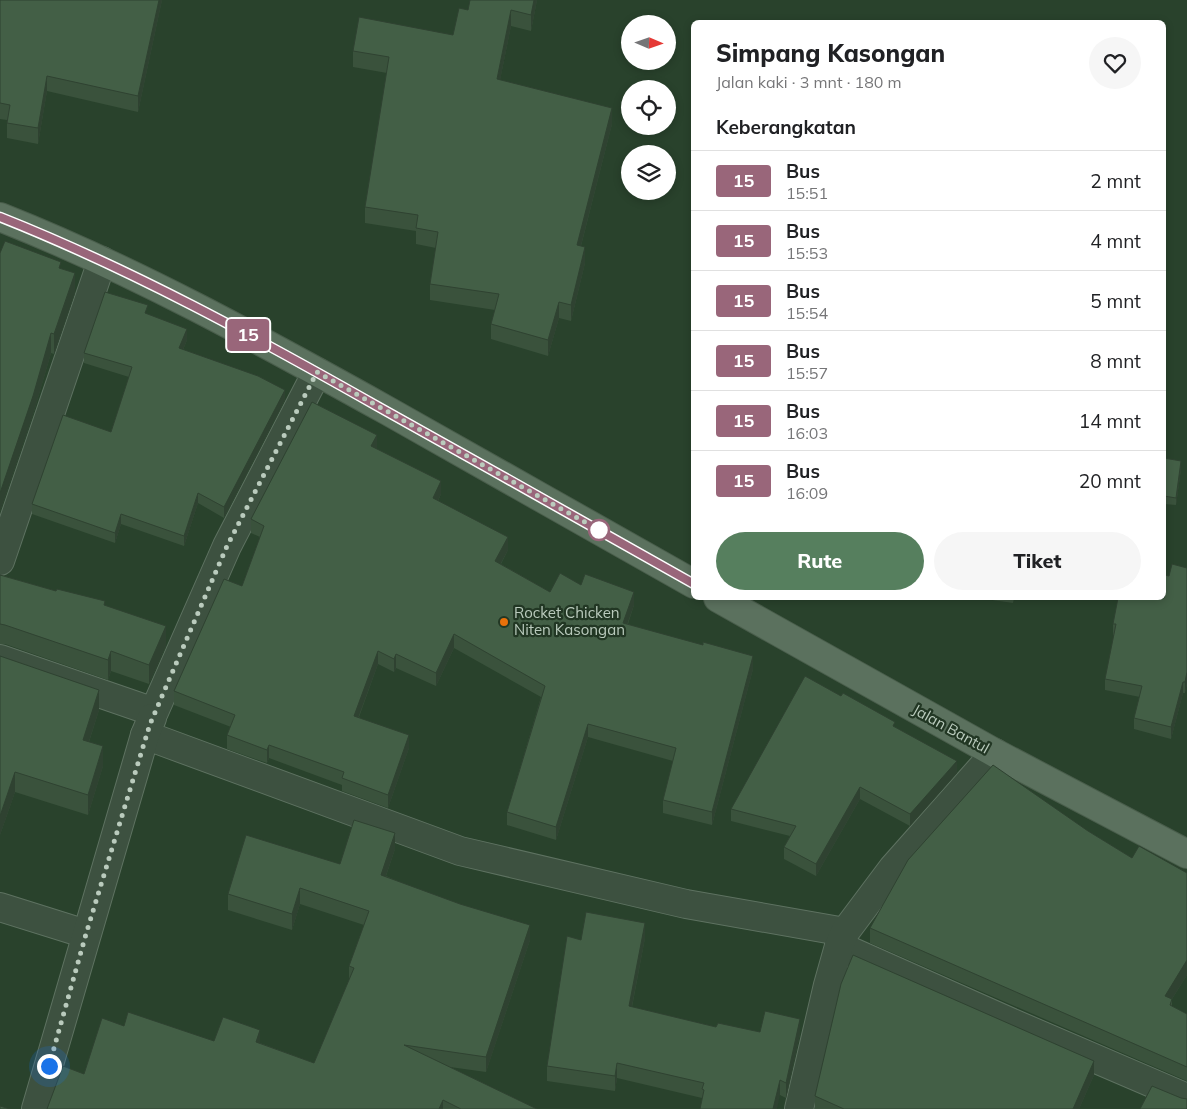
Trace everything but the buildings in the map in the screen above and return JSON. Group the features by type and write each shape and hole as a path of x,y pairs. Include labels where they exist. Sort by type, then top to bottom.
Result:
{"main road":[{"path":"0,217 102,261 226,323 317,372 691,582"},
{"name":"Jalan Bantul","path":"722,600 995,753 1187,854"}],"street":[{"path":"0,561 102,261"},
{"path":"36,1109 86,934 150,724 227,546 317,372"},
{"path":"0,659 150,724 460,851 842,939 1017,1025 1187,1098"},
{"path":"800,1109 828,985 842,939 894,868 995,753"},
{"path":"0,907 86,934"}],"bus line":[{"name":"15","path":"0,217 102,261 226,323 317,372 691,582"}],"place":[{"name":"Rocket Chicken Niten Kasongan","path":"504,622"}],"route":[{"path":"49,1066 145,735 227,546 317,372 599,530"}]}
